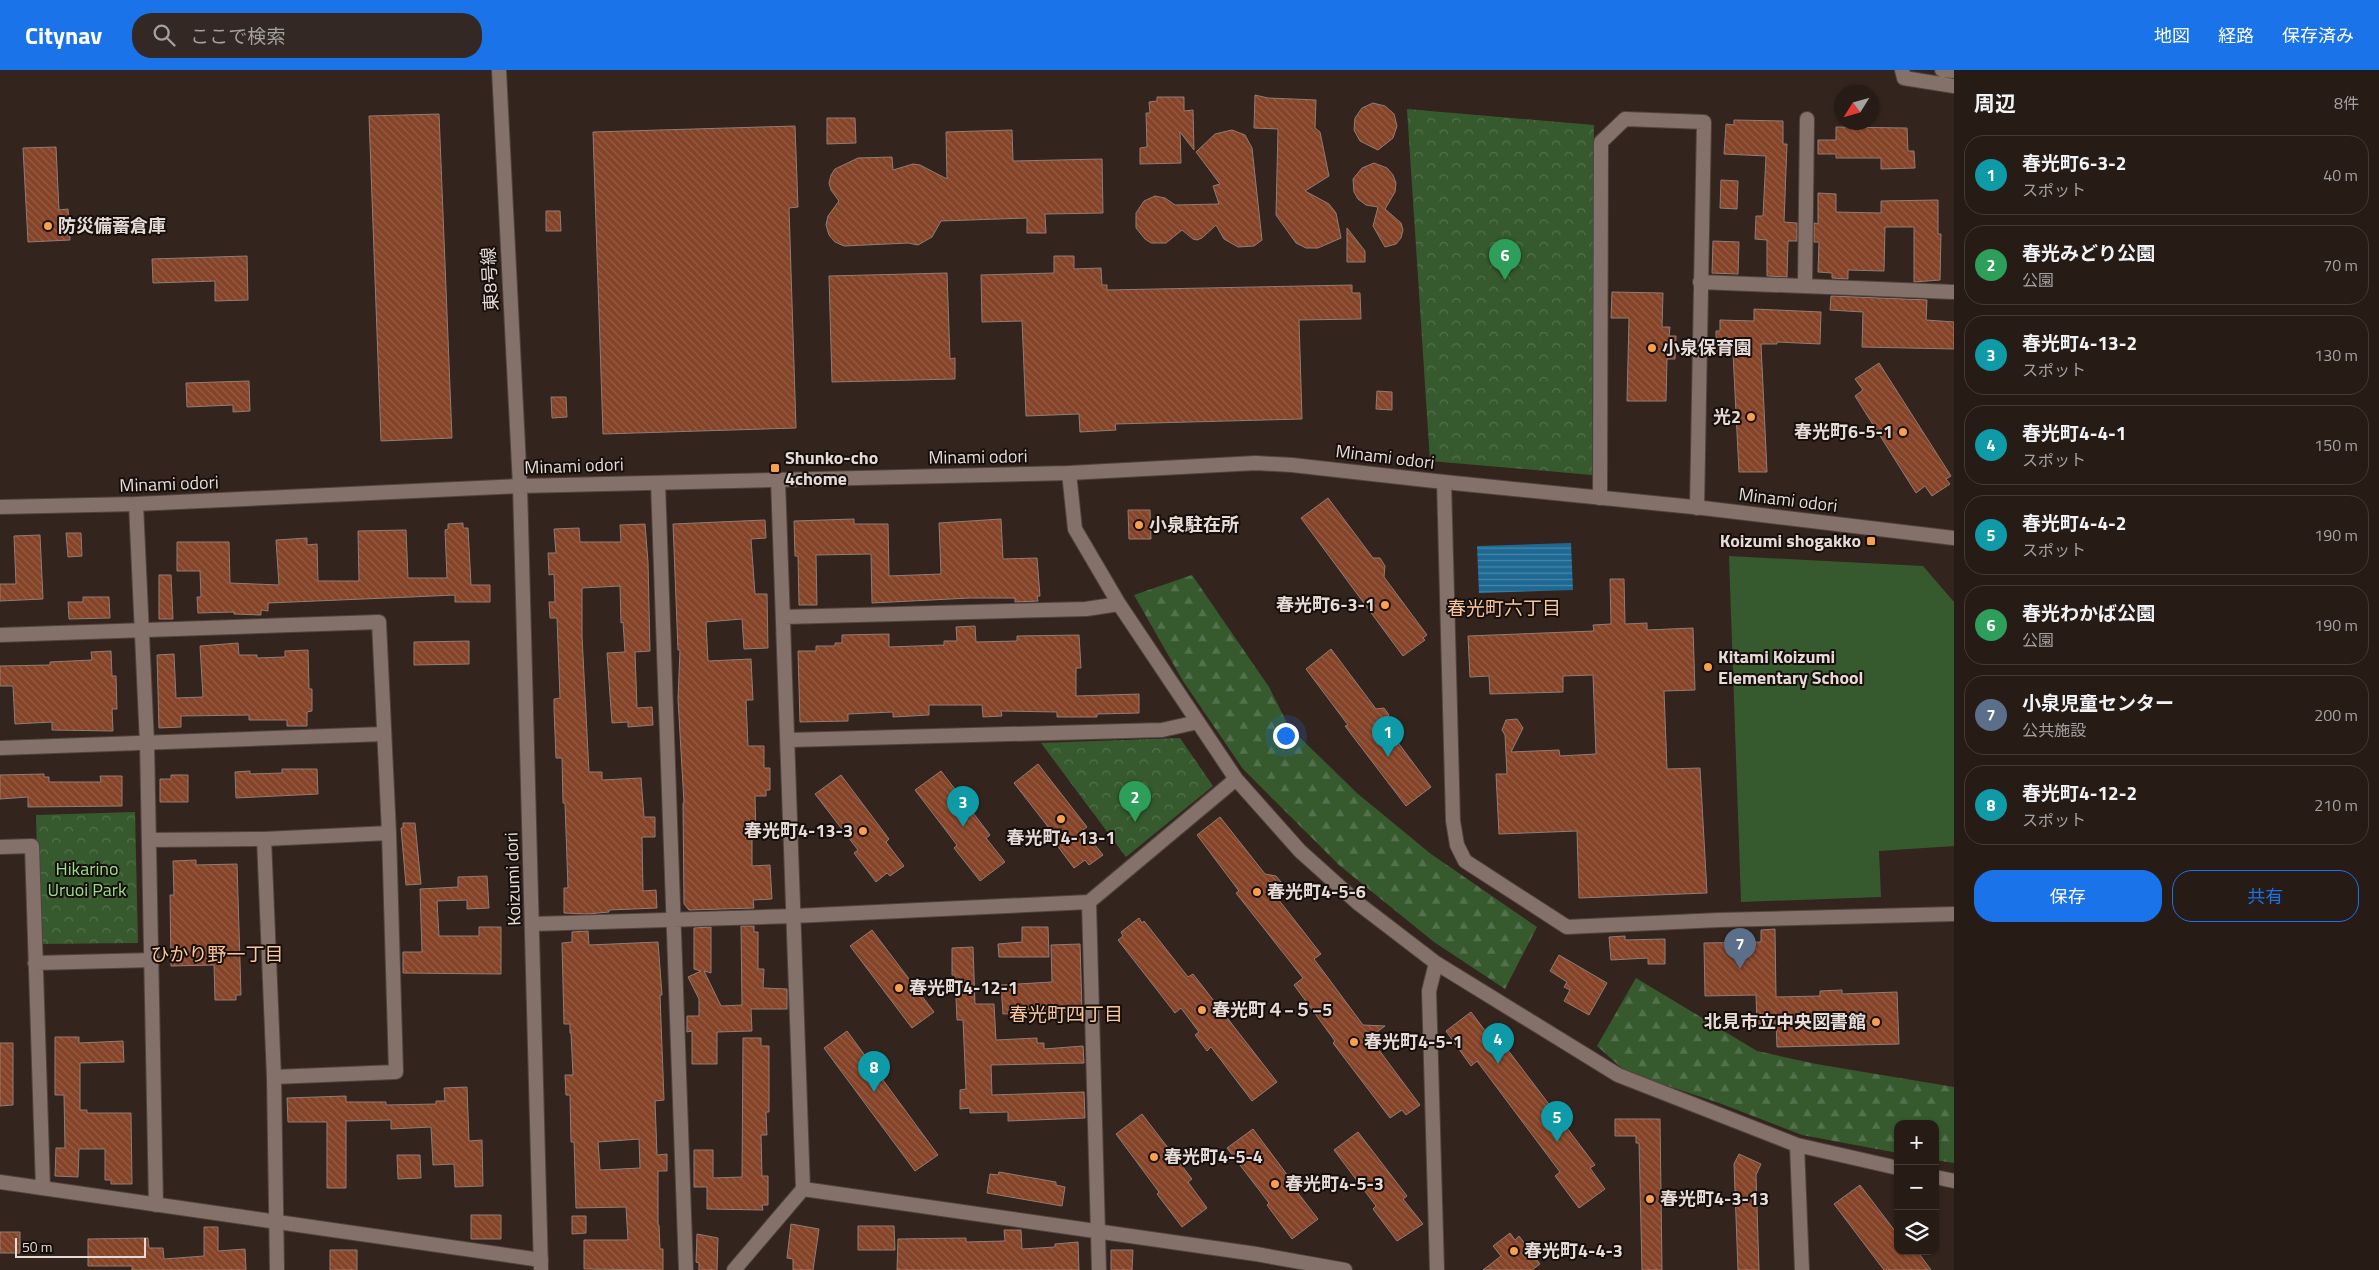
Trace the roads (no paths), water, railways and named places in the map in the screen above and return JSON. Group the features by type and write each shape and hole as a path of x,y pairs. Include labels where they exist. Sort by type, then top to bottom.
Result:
{"street":[{"name":"東8号線","path":"499,70 520,486"},
{"path":"1902,70 1904,78 1954,86"},
{"path":"1942,70 1954,71"},
{"path":"1600,498 1601,142 1625,119 1704,122 1697,508"},
{"path":"1805,285 1807,120"},
{"path":"1700,282 1954,292"},
{"name":"Minami odori","path":"0,507 136,504 520,486 1069,473 1256,463 1292,465 1697,508 1954,538"},
{"path":"1069,473 1075,529 1119,604 1236,780 1300,851 1359,904 1436,962 1618,1075 1797,1145 1894,1167"},
{"path":"734,1270 803,1189 778,480"},
{"path":"1444,482 1453,821 1456,845 1465,861 1567,927 1719,920 1954,914"},
{"path":"658,483 686,1270"},
{"name":"Koizumi dori","path":"520,486 541,1265"},
{"path":"136,504 147,742 153,960 156,1205"},
{"path":"783,617 1086,609 1119,604"},
{"path":"0,635 380,622 396,1072 274,1078"},
{"path":"788,740 1162,730 1198,722"},
{"path":"0,748 384,734"},
{"path":"533,924 794,916 1089,902 1236,780"},
{"path":"149,840 264,839 389,833"},
{"path":"264,839 274,1078 278,1270"},
{"path":"0,847 32,846 43,1188"},
{"path":"1089,902 1099,1270"},
{"path":"35,963 153,960"},
{"path":"1436,962 1429,991 1437,1270"},
{"path":"1797,1145 1802,1270"},
{"path":"1939,1178 1954,1181"},
{"path":"0,1182 276,1222 541,1265"},
{"path":"803,1189 1099,1231 1346,1270"}],"water":[{"path":"1571,543 1573,590 1479,593 1477,546"}],"place":[{"name":"防災備蓄倉庫","path":"48,226"},
{"name":"春光わかば公園","path":"1505,280"},
{"name":"小泉保育園","path":"1652,348"},
{"name":"光2","path":"1751,417"},
{"name":"春光町6-5-1","path":"1903,432"},
{"name":"Shunko-cho 4chome","path":"775,468"},
{"name":"小泉駐在所","path":"1139,525"},
{"name":"Koizumi shogakko","path":"1871,541"},
{"name":"春光町6-3-1","path":"1385,605"},
{"name":"Kitami Koizumi Elementary School","path":"1708,667"},
{"name":"春光町6-3-2","path":"1388,757"},
{"name":"春光町4-13-1","path":"1061,819"},
{"name":"春光みどり公園","path":"1135,822"},
{"name":"春光町4-13-2","path":"963,827"},
{"name":"春光町4-13-3","path":"863,831"},
{"name":"春光町4-5-6","path":"1257,892"},
{"name":"小泉児童センター","path":"1740,969"},
{"name":"春光町4-12-1","path":"899,988"},
{"name":"春光町４−５−5","path":"1202,1010"},
{"name":"北見市立中央図書館","path":"1876,1022"},
{"name":"春光町4-5-1","path":"1354,1042"},
{"name":"春光町4-4-1","path":"1498,1064"},
{"name":"春光町4-12-2","path":"874,1092"},
{"name":"春光町4-4-2","path":"1557,1142"},
{"name":"春光町4-5-4","path":"1154,1157"},
{"name":"春光町4-5-3","path":"1275,1184"},
{"name":"春光町4-3-13","path":"1650,1199"},
{"name":"春光町4-4-3","path":"1514,1251"}],"district":[{"name":"春光町六丁目","path":"1504,608"},
{"name":"ひかり野一丁目","path":"217,954"},
{"name":"春光町四丁目","path":"1066,1014"}],"park label":[{"name":"Hikarino Uruoi Park","path":"87,880"}]}
